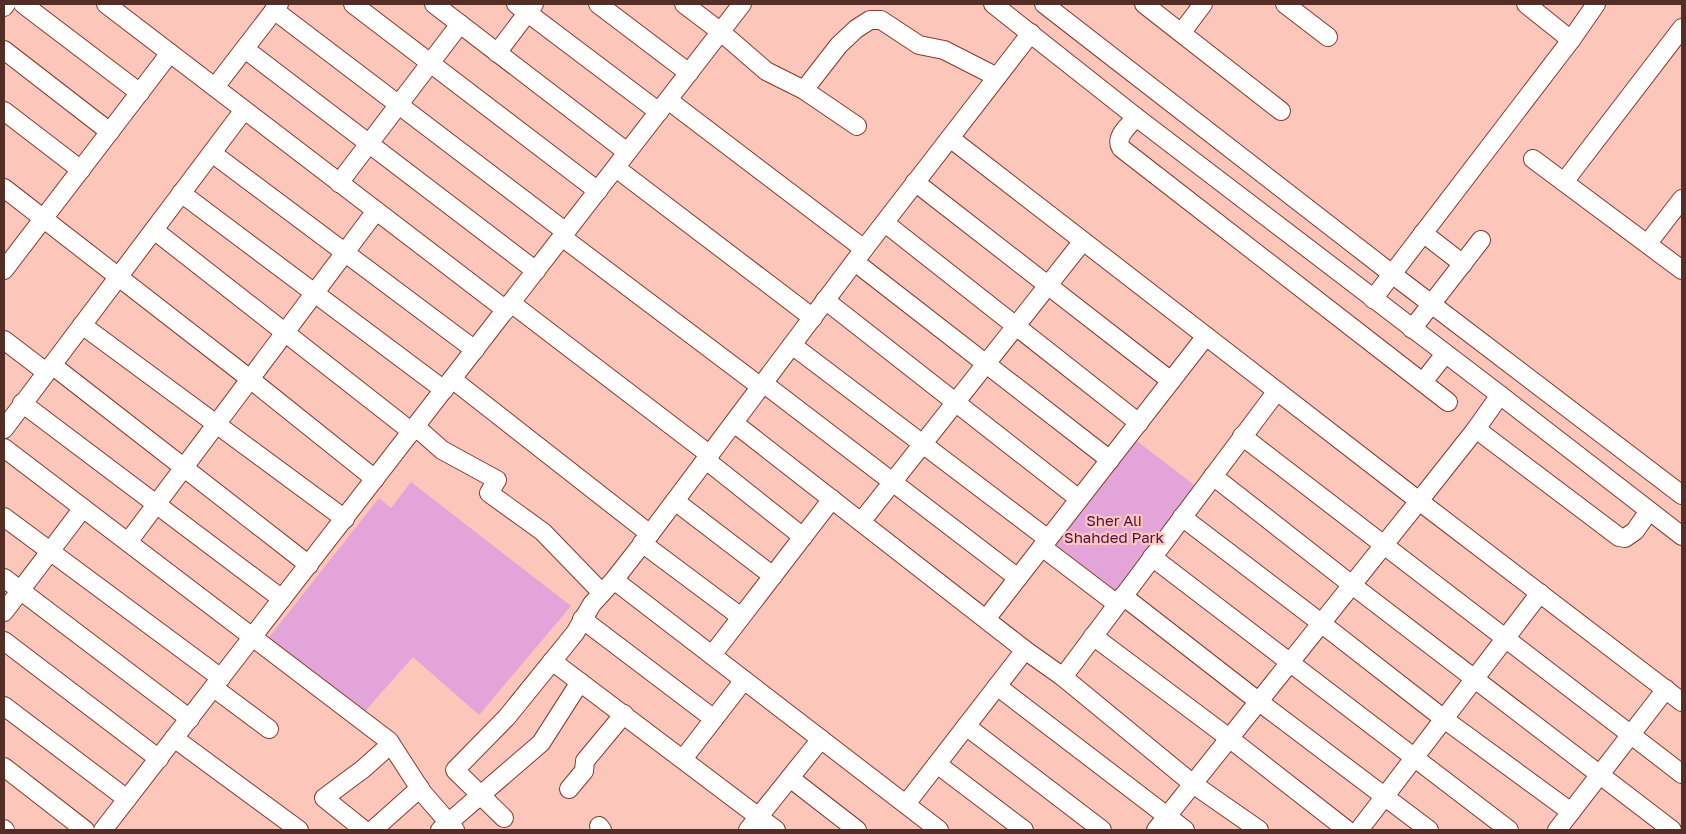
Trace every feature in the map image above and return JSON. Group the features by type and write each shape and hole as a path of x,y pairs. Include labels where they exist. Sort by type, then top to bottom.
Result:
{"street":[{"path":"24,4 140,93"},
{"path":"352,4 598,191"},
{"path":"434,4 627,152"},
{"path":"598,4 689,74"},
{"path":"684,4 721,32 766,72 804,90 857,126"},
{"path":"104,830 742,4"},
{"path":"994,4 1133,120 1327,262 1412,329 1448,402"},
{"path":"1144,4 1281,111"},
{"path":"1182,32 1203,4"},
{"path":"1285,4 1328,37"},
{"path":"1526,4 1571,40"},
{"path":"1373,299 1571,40 1596,4"},
{"path":"109,5 376,211 708,457 802,537"},
{"path":"1048,5 1392,274 1682,495"},
{"path":"215,88 277,7 564,234 1018,578"},
{"path":"498,53 526,7 664,106 859,255 986,364 1110,460"},
{"path":"804,90 838,45 856,29 870,20 881,20 919,45 944,50 996,77"},
{"path":"339,183 460,24"},
{"path":"1564,182 1682,28"},
{"path":"504,818 455,770 507,717 575,633 592,604 614,580 646,539 859,255 1031,33"},
{"path":"245,49 536,271"},
{"path":"4,50 110,132"},
{"path":"5,267 170,53"},
{"path":"4,429 244,110"},
{"path":"4,111 80,170"},
{"path":"1133,120 1119,138 1118,144 1121,148 1433,369 1488,412 1619,537 1625,538 1635,531 1648,513"},
{"path":"950,138 1682,702"},
{"path":"212,153 474,350"},
{"path":"1533,159 1682,270"},
{"path":"616,168 813,318"},
{"path":"915,182 1171,381"},
{"path":"4,188 250,379 375,479"},
{"path":"182,193 314,293 448,385 646,539 741,617"},
{"path":"1648,243 1682,199"},
{"path":"128,542 376,211"},
{"path":"884,223 1139,422"},
{"path":"154,230 284,333 442,450 497,480 489,493 543,532 602,593"},
{"path":"1423,233 1463,264"},
{"path":"1412,329 1481,240"},
{"path":"861,522 1083,241"},
{"path":"826,300 1080,499"},
{"path":"82,325 344,519"},
{"path":"986,619 1206,336"},
{"path":"4,340 49,369 184,468 309,565"},
{"path":"792,345 923,444 1045,543 1429,830"},
{"path":"1063,677 1276,391"},
{"path":"22,403 282,599"},
{"path":"1156,830 1488,412"},
{"path":"1488,412 1682,536"},
{"path":"734,423 1025,650 1063,677 1193,784 1259,830"},
{"path":"1242,436 1682,774"},
{"path":"4,448 391,744 448,828 481,794 541,743 580,682"},
{"path":"1213,476 1352,585 1673,830 1682,820"},
{"path":"712,655 832,499"},
{"path":"675,500 773,576"},
{"path":"4,612 83,508"},
{"path":"4,517 218,683 269,729"},
{"path":"1182,517 1444,719 1571,812"},
{"path":"1152,557 1509,830"},
{"path":"4,578 190,719"},
{"path":"614,580 939,830"},
{"path":"1359,830 1540,593"},
{"path":"582,619 714,719"},
{"path":"1093,636 1347,830"},
{"path":"4,641 159,759"},
{"path":"906,804 1025,650"},
{"path":"552,660 683,759 754,824 776,830"},
{"path":"683,759 744,680"},
{"path":"997,686 1185,830"},
{"path":"1557,830 1666,689"},
{"path":"4,706 127,799"},
{"path":"569,788 584,771 585,761 624,714"},
{"path":"966,726 1102,830"},
{"path":"174,738 299,830"},
{"path":"754,824 821,739"},
{"path":"364,830 324,798 363,769 391,744"},
{"path":"937,764 1024,830"},
{"path":"4,767 86,830"},
{"path":"790,778 857,830"},
{"path":"373,830 420,788"}],"green space":[{"name":"Sher Ali Shahded Park","path":"1129,435 1202,491 1123,596 1048,539"},
{"path":"411,482 571,606 479,715 413,657 359,718 263,645 379,498 391,508"}]}
